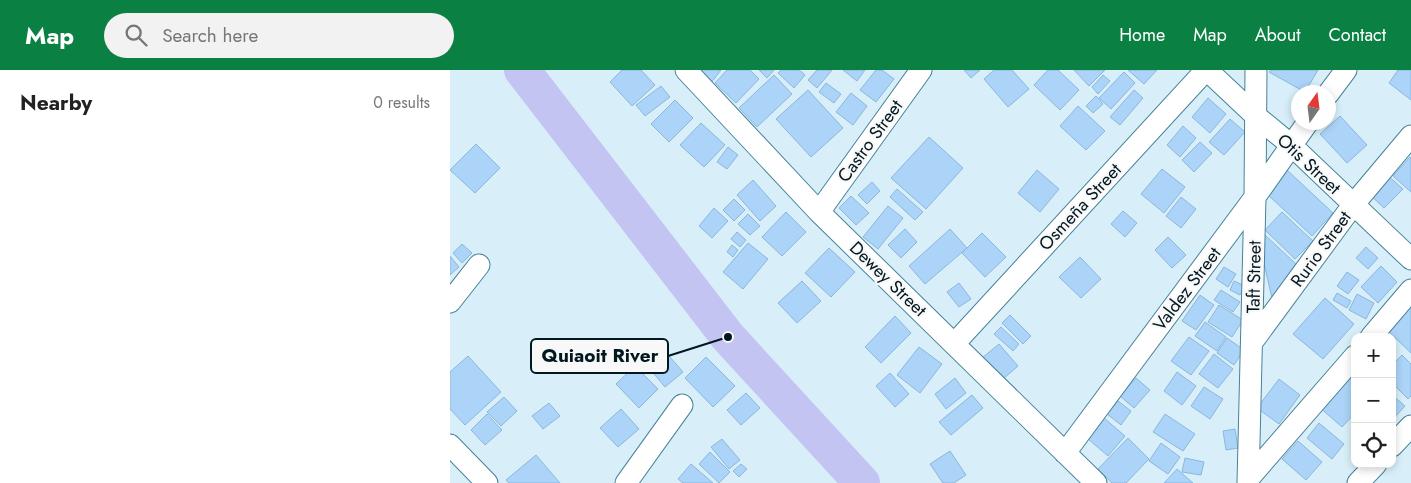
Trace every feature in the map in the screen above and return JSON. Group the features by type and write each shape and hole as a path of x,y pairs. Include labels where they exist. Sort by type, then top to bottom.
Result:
{"street":[{"name":"Dewey Street","path":"686,70 819,212 1096,483"},
{"name":"Castro Street","path":"819,212 921,70"},
{"name":"Otis Street","path":"1206,70 1291,145 1411,259"},
{"name":"Osmeña Street","path":"954,344 1206,70"},
{"name":"Taft Street","path":"1248,481 1256,197 1256,70"},
{"path":"1335,85 1346,70"},
{"name":"Valdez Street","path":"1065,453 1256,197 1302,130"},
{"name":"Rurio Street","path":"1253,340 1353,205 1411,136"},
{"path":"450,302 479,265"},
{"path":"1374,333 1411,290"},
{"path":"1248,481 1351,361"},
{"path":"626,483 682,405"},
{"path":"1396,442 1411,426"},
{"path":"450,445 487,483"},
{"path":"1358,483 1372,468"}],"building":[{"path":"622,70 641,70 655,85 632,106 610,82"},
{"path":"694,70 721,70 711,83"},
{"path":"727,70 750,70 759,79 736,103 715,83"},
{"path":"759,70 774,70 767,78"},
{"path":"781,70 799,70 805,75 794,88 778,73"},
{"path":"817,70 832,70 817,88 808,80"},
{"path":"843,70 865,70 857,81"},
{"path":"876,70 882,70 894,79 876,102 860,90"},
{"path":"964,70 980,70 971,78"},
{"path":"994,70 1012,70 1029,89 1008,107 984,79"},
{"path":"1048,70 1058,70 1079,90 1060,110 1034,85"},
{"path":"1074,70 1105,70 1089,86"},
{"path":"1128,70 1157,70 1144,84"},
{"path":"1271,70 1318,70 1309,85 1292,85 1269,72"},
{"path":"1398,70 1411,70 1411,100 1389,83"},
{"path":"1124,72 1135,83 1111,109 1099,98"},
{"path":"774,75 792,94 757,127 739,108"},
{"path":"1103,75 1110,81 1098,94 1092,87"},
{"path":"826,83 841,94 834,103 819,92"},
{"path":"661,86 670,97 645,116 636,105"},
{"path":"808,90 843,128 811,157 776,119"},
{"path":"1134,90 1143,98 1120,125 1110,117"},
{"path":"851,93 867,106 853,125 836,112"},
{"path":"1096,96 1103,104 1093,113 1086,106"},
{"path":"1208,98 1226,114 1210,133 1192,117"},
{"path":"675,100 693,118 669,142 651,124"},
{"path":"1078,106 1105,131 1086,150 1060,126"},
{"path":"1340,116 1367,145 1347,163 1320,134 1324,130 1336,130 1336,120"},
{"path":"1230,119 1245,132 1224,155 1209,142"},
{"path":"701,123 725,145 704,167 680,145"},
{"path":"1183,126 1196,138 1180,157 1167,145"},
{"path":"929,137 963,168 926,209 891,178"},
{"path":"1200,142 1212,153 1194,172 1182,160"},
{"path":"476,144 500,168 475,193 450,170"},
{"path":"728,147 738,155 727,169 717,162"},
{"path":"1411,158 1411,192 1393,176"},
{"path":"1162,169 1185,187 1164,213 1141,194"},
{"path":"1037,170 1059,189 1040,212 1018,193"},
{"path":"1287,170 1333,213 1312,236 1266,193"},
{"path":"1385,173 1403,189 1384,208 1367,192"},
{"path":"753,180 776,206 760,221 737,195"},
{"path":"872,182 880,191 867,204 858,195"},
{"path":"897,189 923,212 915,220 890,197"},
{"path":"851,196 869,213 856,225 839,208"},
{"path":"1181,197 1196,209 1181,228 1166,216"},
{"path":"734,199 745,210 734,221 723,210"},
{"path":"888,206 903,218 878,249 863,237"},
{"path":"714,208 728,221 712,238 699,226"},
{"path":"1123,211 1137,223 1125,237 1111,224"},
{"path":"786,212 806,232 782,256 762,237"},
{"path":"1282,212 1313,241 1295,259 1265,230"},
{"path":"748,214 760,226 750,235 738,224"},
{"path":"905,229 917,242 901,258 888,245"},
{"path":"950,229 967,248 925,284 909,266"},
{"path":"737,232 746,240 740,247 731,239"},
{"path":"982,233 1006,257 985,277 962,253"},
{"path":"1265,235 1296,264 1272,298 1260,246"},
{"path":"1168,237 1186,255 1172,268 1155,250"},
{"path":"748,243 768,259 743,289 723,272"},
{"path":"462,244 472,253 462,263 453,253"},
{"path":"732,245 738,250 733,257 727,252"},
{"path":"1366,247 1378,258 1368,269 1356,258"},
{"path":"829,248 855,272 831,297 805,273"},
{"path":"450,256 459,267 450,275"},
{"path":"1080,257 1101,279 1081,298 1059,277"},
{"path":"1381,266 1397,282 1378,303 1361,287"},
{"path":"1224,267 1236,274 1228,287 1216,279"},
{"path":"1347,272 1359,280 1348,294 1337,286"},
{"path":"802,281 821,301 797,323 778,303"},
{"path":"1234,281 1245,286 1240,295 1230,290"},
{"path":"959,283 971,299 959,307 947,292"},
{"path":"1221,290 1240,302 1233,312 1214,300"},
{"path":"1337,293 1351,301 1347,308 1333,300"},
{"path":"1357,294 1374,303 1366,319 1349,310"},
{"path":"1200,295 1214,305 1196,330 1182,321"},
{"path":"1325,298 1354,324 1323,359 1293,334"},
{"path":"1219,305 1243,320 1232,337 1208,322"},
{"path":"1411,306 1411,353 1396,339 1396,333 1390,333 1387,330"},
{"path":"1010,315 1031,336 1023,344 1002,323"},
{"path":"895,316 911,333 881,363 865,347"},
{"path":"1205,322 1226,337 1217,351 1195,336"},
{"path":"1001,327 1019,344 1013,351 994,334"},
{"path":"1189,337 1209,351 1191,375 1171,361"},
{"path":"1227,338 1244,350 1234,365 1217,353"},
{"path":"999,344 1018,366 1002,380 982,358"},
{"path":"919,347 942,364 920,393 897,375"},
{"path":"663,349 683,372 665,387 645,363"},
{"path":"1214,354 1233,369 1218,388 1199,374"},
{"path":"1402,355 1411,364 1411,396 1408,399 1396,387 1396,361"},
{"path":"468,356 501,392 465,425 450,409 450,372"},
{"path":"706,357 735,386 713,407 685,378"},
{"path":"635,366 658,389 639,408 616,384"},
{"path":"1351,369 1351,417 1342,427 1318,406"},
{"path":"1177,372 1196,386 1182,405 1164,391"},
{"path":"890,373 909,394 895,407 876,386"},
{"path":"955,378 966,393 946,409 935,394"},
{"path":"1136,378 1150,390 1134,408 1120,396"},
{"path":"1279,379 1300,395 1279,424 1257,408"},
{"path":"1204,387 1223,399 1210,419 1191,406"},
{"path":"746,393 760,408 741,425 727,410"},
{"path":"972,395 983,408 951,435 939,422"},
{"path":"504,397 517,411 501,426 487,412"},
{"path":"1396,398 1405,406 1396,416"},
{"path":"1118,401 1131,411 1121,425 1107,414"},
{"path":"549,403 560,416 543,429 532,416"},
{"path":"621,409 639,429 618,447 600,428"},
{"path":"487,414 502,430 485,445 471,430"},
{"path":"1165,414 1195,434 1183,451 1153,432"},
{"path":"1104,418 1125,436 1108,456 1087,438"},
{"path":"1319,423 1344,444 1332,459 1307,438"},
{"path":"1235,429 1238,448 1226,450 1223,431"},
{"path":"1128,438 1149,459 1126,483 1112,483 1098,469"},
{"path":"722,439 740,460 729,469 711,447"},
{"path":"1298,441 1322,462 1306,480 1282,459"},
{"path":"1161,443 1180,457 1168,474 1149,461"},
{"path":"950,451 966,475 954,483 943,483 930,464"},
{"path":"710,452 730,472 719,483 699,464"},
{"path":"536,455 560,483 509,483 506,480"},
{"path":"1185,458 1204,462 1201,475 1182,472"},
{"path":"691,464 713,483 683,483 678,479"},
{"path":"741,464 747,469 739,477 733,471"},
{"path":"1177,469 1193,483 1164,483"}],"waterway":[{"path":"522,70 728,337 862,483"}],"place":[{"name":"Quiaoit River","path":"728,337"}]}
